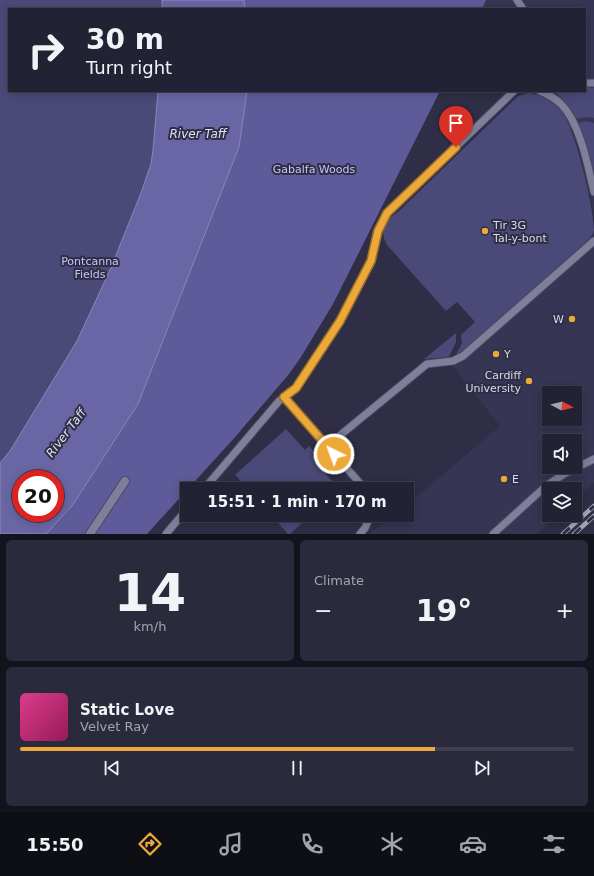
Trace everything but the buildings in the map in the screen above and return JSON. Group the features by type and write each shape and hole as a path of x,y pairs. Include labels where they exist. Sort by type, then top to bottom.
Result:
{"street":[{"path":"90,534 125,481"}],"lane":[{"path":"210,482 284,397 296,388 340,321 371,261 378,231 387,213 513,92"},
{"path":"542,92 562,105 574,123 585,153 594,192"},
{"path":"327,446 427,364 453,361 462,356 594,241"},
{"path":"284,397 359,482"},
{"path":"492,534 550,483 594,459"},
{"path":"166,534 180,517"},
{"path":"360,534 368,522"}],"shaded area":[{"path":"486,0 594,0 594,214 583,162 573,133 559,107 542,97 529,93 586,92 586,8 485,8 483,6"},
{"name":"Cardiff University","path":"594,230 594,483 582,494 582,482 542,482 542,522 551,522 537,534 369,534 385,522 414,522 414,499 500,426 455,369 449,357 459,353 474,342 586,242"}],"green space":[{"name":"Pontcanna Fields","path":"0,0 162,0 162,8 8,8 8,92 158,92 151,164 110,270 77,341 10,451 0,463"},
{"path":"244,0 486,0 482,8 245,8"},
{"path":"586,87 594,88 594,118 586,117 576,119 568,106 556,92 586,92"},
{"name":"Gabalfa Woods","path":"247,92 439,92 333,304 289,374 236,436 194,482 180,482 180,498 147,534 46,534 57,522 64,522 64,515 72,506 138,404 239,147"},
{"path":"529,93 549,100 559,108 565,117 577,148 587,186 594,230 591,237 586,242 474,342 456,355 462,343 461,335 475,322 457,302 446,311 387,245 383,235 384,226 389,218 398,212 518,96"},
{"path":"586,121 594,123 594,174 578,123"},
{"path":"456,333 456,342 449,357 424,359"},
{"path":"286,429 305,450 309,446 324,463 320,467 333,482 241,482 235,475"},
{"path":"277,522 303,522 290,534 288,534"}],"water":[{"path":"162,0 244,0 245,8 162,8"},
{"name":"River Taff","path":"158,92 247,92 239,147 138,404 72,506 64,515 64,470 12,470 12,522 57,522 46,534 0,534 0,463 10,451 77,341 110,270 151,164"}],"railway":[{"path":"563,534 594,506"},
{"path":"574,534 594,516"}],"place":[{"name":"Tir 3G Tal-y-bont","path":"485,231"},
{"name":"W","path":"572,319"},
{"name":"Y","path":"496,354"},
{"name":"Cardiff University","path":"529,381"},
{"name":"E","path":"504,479"}],"route":[{"path":"334,454 284,397 296,388 340,321 371,261 378,231 387,213 456,147"}]}
